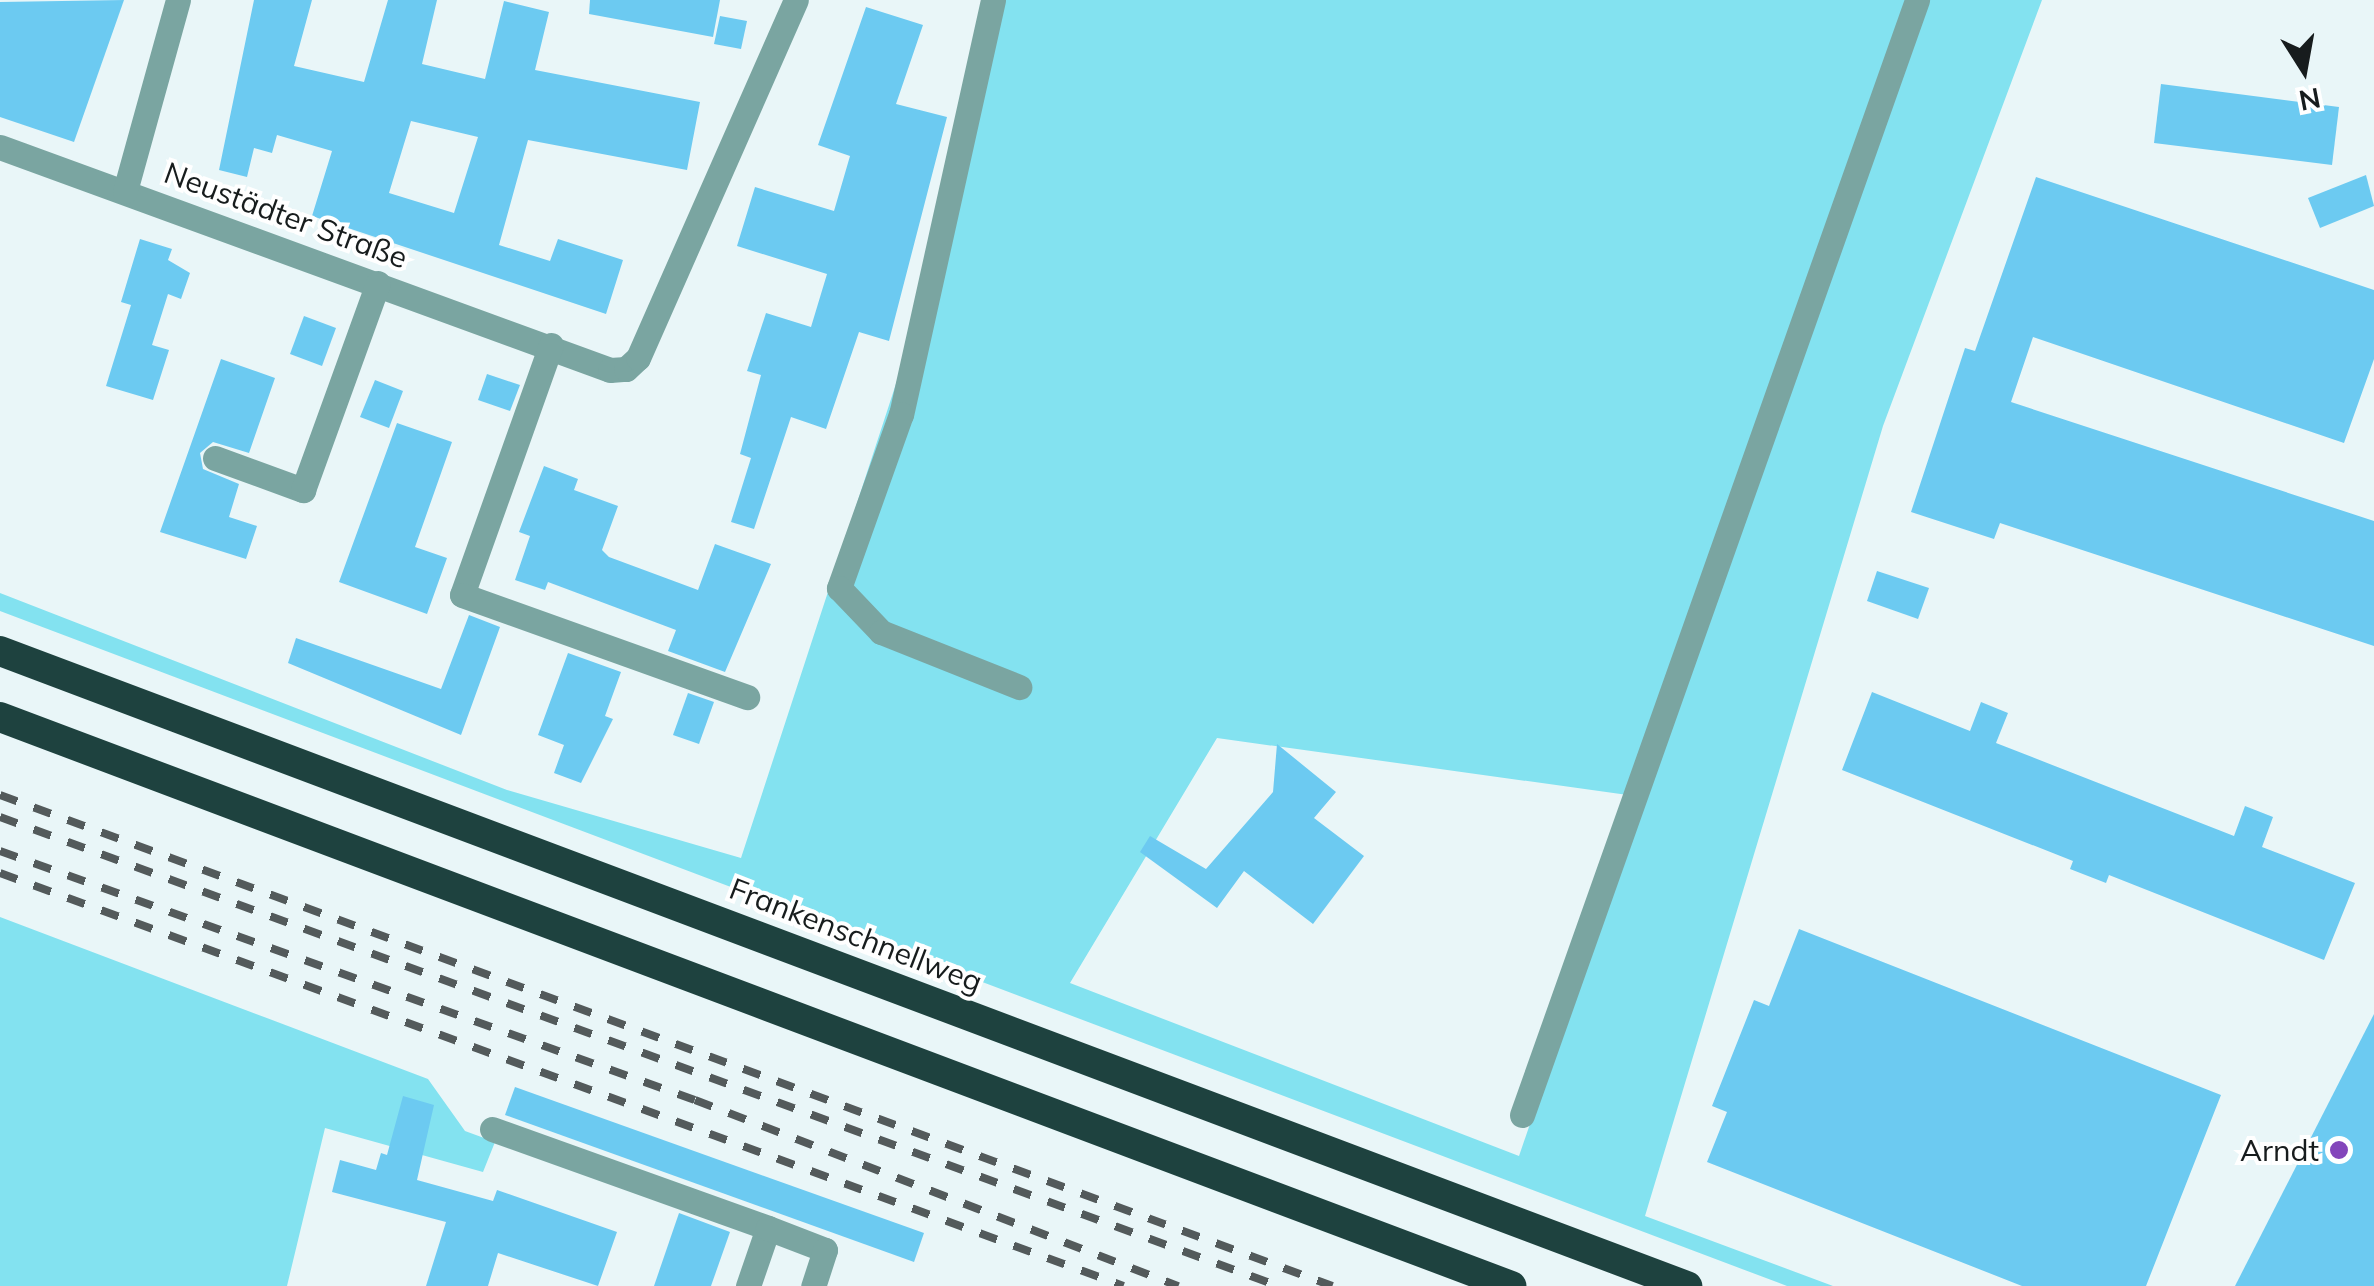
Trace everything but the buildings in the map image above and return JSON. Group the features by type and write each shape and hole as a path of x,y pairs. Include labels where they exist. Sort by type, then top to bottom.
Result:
{"highway":[{"name":"Frankenschnellweg","path":"0,650 1687,1286"},
{"path":"0,718 1511,1286"}],"street":[{"path":"125,191 178,0"},
{"name":"Neustädter Straße","path":"0,147 551,345 610,370 638,358 796,0"},
{"path":"993,0 900,414 839,588 881,632 1019,688"},
{"path":"1522,1116 1917,0"},
{"path":"216,458 304,490 378,283"},
{"path":"551,345 462,595 748,696"},
{"path":"492,1129 825,1250 813,1286"},
{"path":"748,1286 768,1228"}],"shaded area":[{"path":"982,0 2042,0 1883,426 1645,1216 1833,1286 1787,1286 0,611 0,593 507,790 741,858 909,344","holes":["1217,738 1642,797 1519,1156 1070,983"]},
{"path":"0,917 428,1079 465,1131 495,1142 483,1172 325,1128 287,1286 0,1286"}],"railway":[{"path":"0,795 1332,1286"},
{"path":"0,817 1278,1286"},
{"path":"0,851 695,1100 1178,1286"},
{"path":"0,873 1124,1286"}],"place":[{"name":"Arndt","path":"2339,1150"}]}
